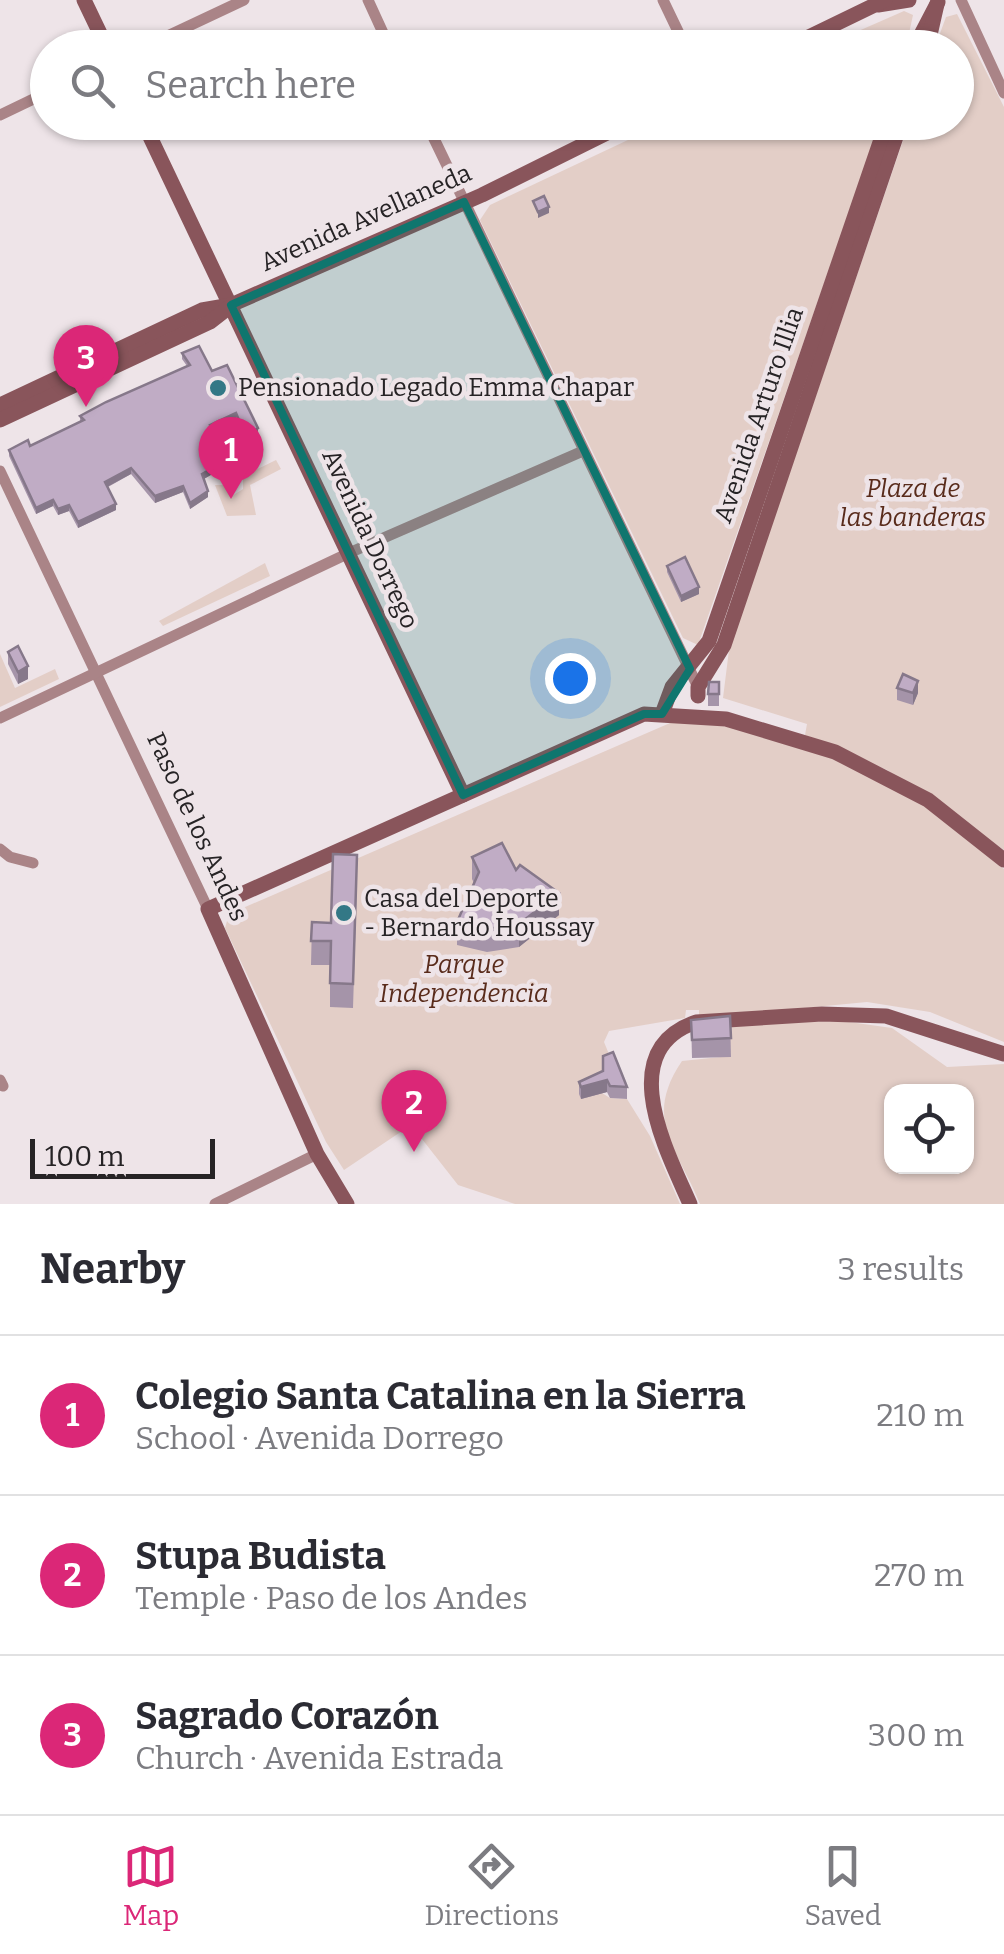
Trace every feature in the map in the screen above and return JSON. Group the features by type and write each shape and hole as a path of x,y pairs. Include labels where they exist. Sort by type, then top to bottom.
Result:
{"street":[{"path":"84,0 98,30"},
{"path":"180,30 244,0"},
{"path":"368,0 382,30"},
{"path":"663,0 677,30"},
{"path":"823,30 881,2 909,0"},
{"path":"960,0 1004,93"},
{"path":"923,30 938,1"},
{"path":"931,30 938,1"},
{"path":"0,115 30,101"},
{"name":"Avenida Dorrego","path":"152,140 462,796"},
{"path":"435,140 690,669 698,701"},
{"name":"Avenida Avellaneda","path":"231,305 464,202 592,140"},
{"name":"Avenida Arturo Illia","path":"662,714 672,686 690,669 709,640 882,140"},
{"name":"Avenida Arturo Illia","path":"698,701 724,645 896,140"},
{"path":"0,405 202,310 231,305"},
{"path":"0,420 210,322 231,305"},
{"path":"0,718 349,553 582,452"},
{"name":"Paso de los Andes","path":"0,470 208,909 318,1154 346,1204"},
{"path":"208,909 644,714 662,714 698,701 865,766 928,800 1004,860"},
{"path":"0,849 10,858 33,863"},
{"path":"690,1204 656,1130 654,1071 674,1032 696,1022 822,1014 886,1016 1004,1054"},
{"path":"215,1204 318,1154"}],"highlighted area":[{"path":"464,202 690,669 662,714 644,714 463,795 231,305"}],"green space":[{"path":"904,11 913,15 910,30 861,30"},
{"path":"957,14 965,30 941,30 946,17"},
{"name":"Plaza de las banderas","path":"974,48 1004,107 1004,850 887,770 805,735 807,724 723,698 729,650 903,140 974,140"},
{"path":"628,140 874,140 698,645 683,638 480,220 490,205"},
{"path":"276,460 281,469 250,485 256,515 227,516 215,485 225,485 232,496 243,489 243,476"},
{"path":"265,563 270,576 163,626 159,621"},
{"path":"0,654 15,688 55,669 59,679 0,707"},
{"name":"Parque Independencia","path":"677,720 741,727 839,758 925,806 1004,869 1004,1042 930,1012 867,1002 699,1018 699,1010 686,1010 685,1018 609,1031 604,1042 613,1064 603,1083 594,1088 610,1098 627,1099 650,1136 680,1204 515,1204 458,1185 411,1125 344,1170 326,1142 225,928 229,914"},
{"path":"842,1021 892,1028 947,1067 1004,1064 1004,1204 700,1204 668,1134 665,1100 682,1061 730,1056 730,1024"}],"building":[{"path":"544,196 549,207 538,212 533,201"},
{"path":"199,346 212,371 227,365 258,428 246,437 236,413 210,425 228,459 202,474 208,491 190,503 183,486 155,496 131,468 105,482 116,504 78,522 69,505 58,509 53,500 36,508 9,450 28,440 30,446 84,420 80,416 106,402 190,365 182,353"},
{"path":"685,557 699,587 681,596 667,566"},
{"path":"18,646 28,666 18,672 8,652"},
{"path":"903,674 918,681 913,693 897,688"},
{"path":"709,682 719,682 719,694 708,694"},
{"path":"502,843 516,870 520,865 559,893 519,924 487,929 457,922 479,872 472,857"},
{"name":"Casa del Deporte - Bernardo Houssay","path":"333,854 357,855 353,984 330,983 331,941 311,941 312,922 331,923"},
{"path":"730,1016 731,1038 692,1040 691,1020"},
{"path":"613,1052 627,1087 610,1086 607,1080 581,1087 579,1082 603,1071 603,1056"}],"place":[{"name":"Pensionado Legado Emma Chapar","path":"218,388"},
{"name":"Sagrado Corazón","path":"86,407"},
{"name":"Colegio Santa Catalina en la Sierra","path":"231,499"},
{"name":"Casa del Deporte - Bernardo Houssay","path":"344,913"},
{"name":"Stupa Budista","path":"414,1152"}]}
